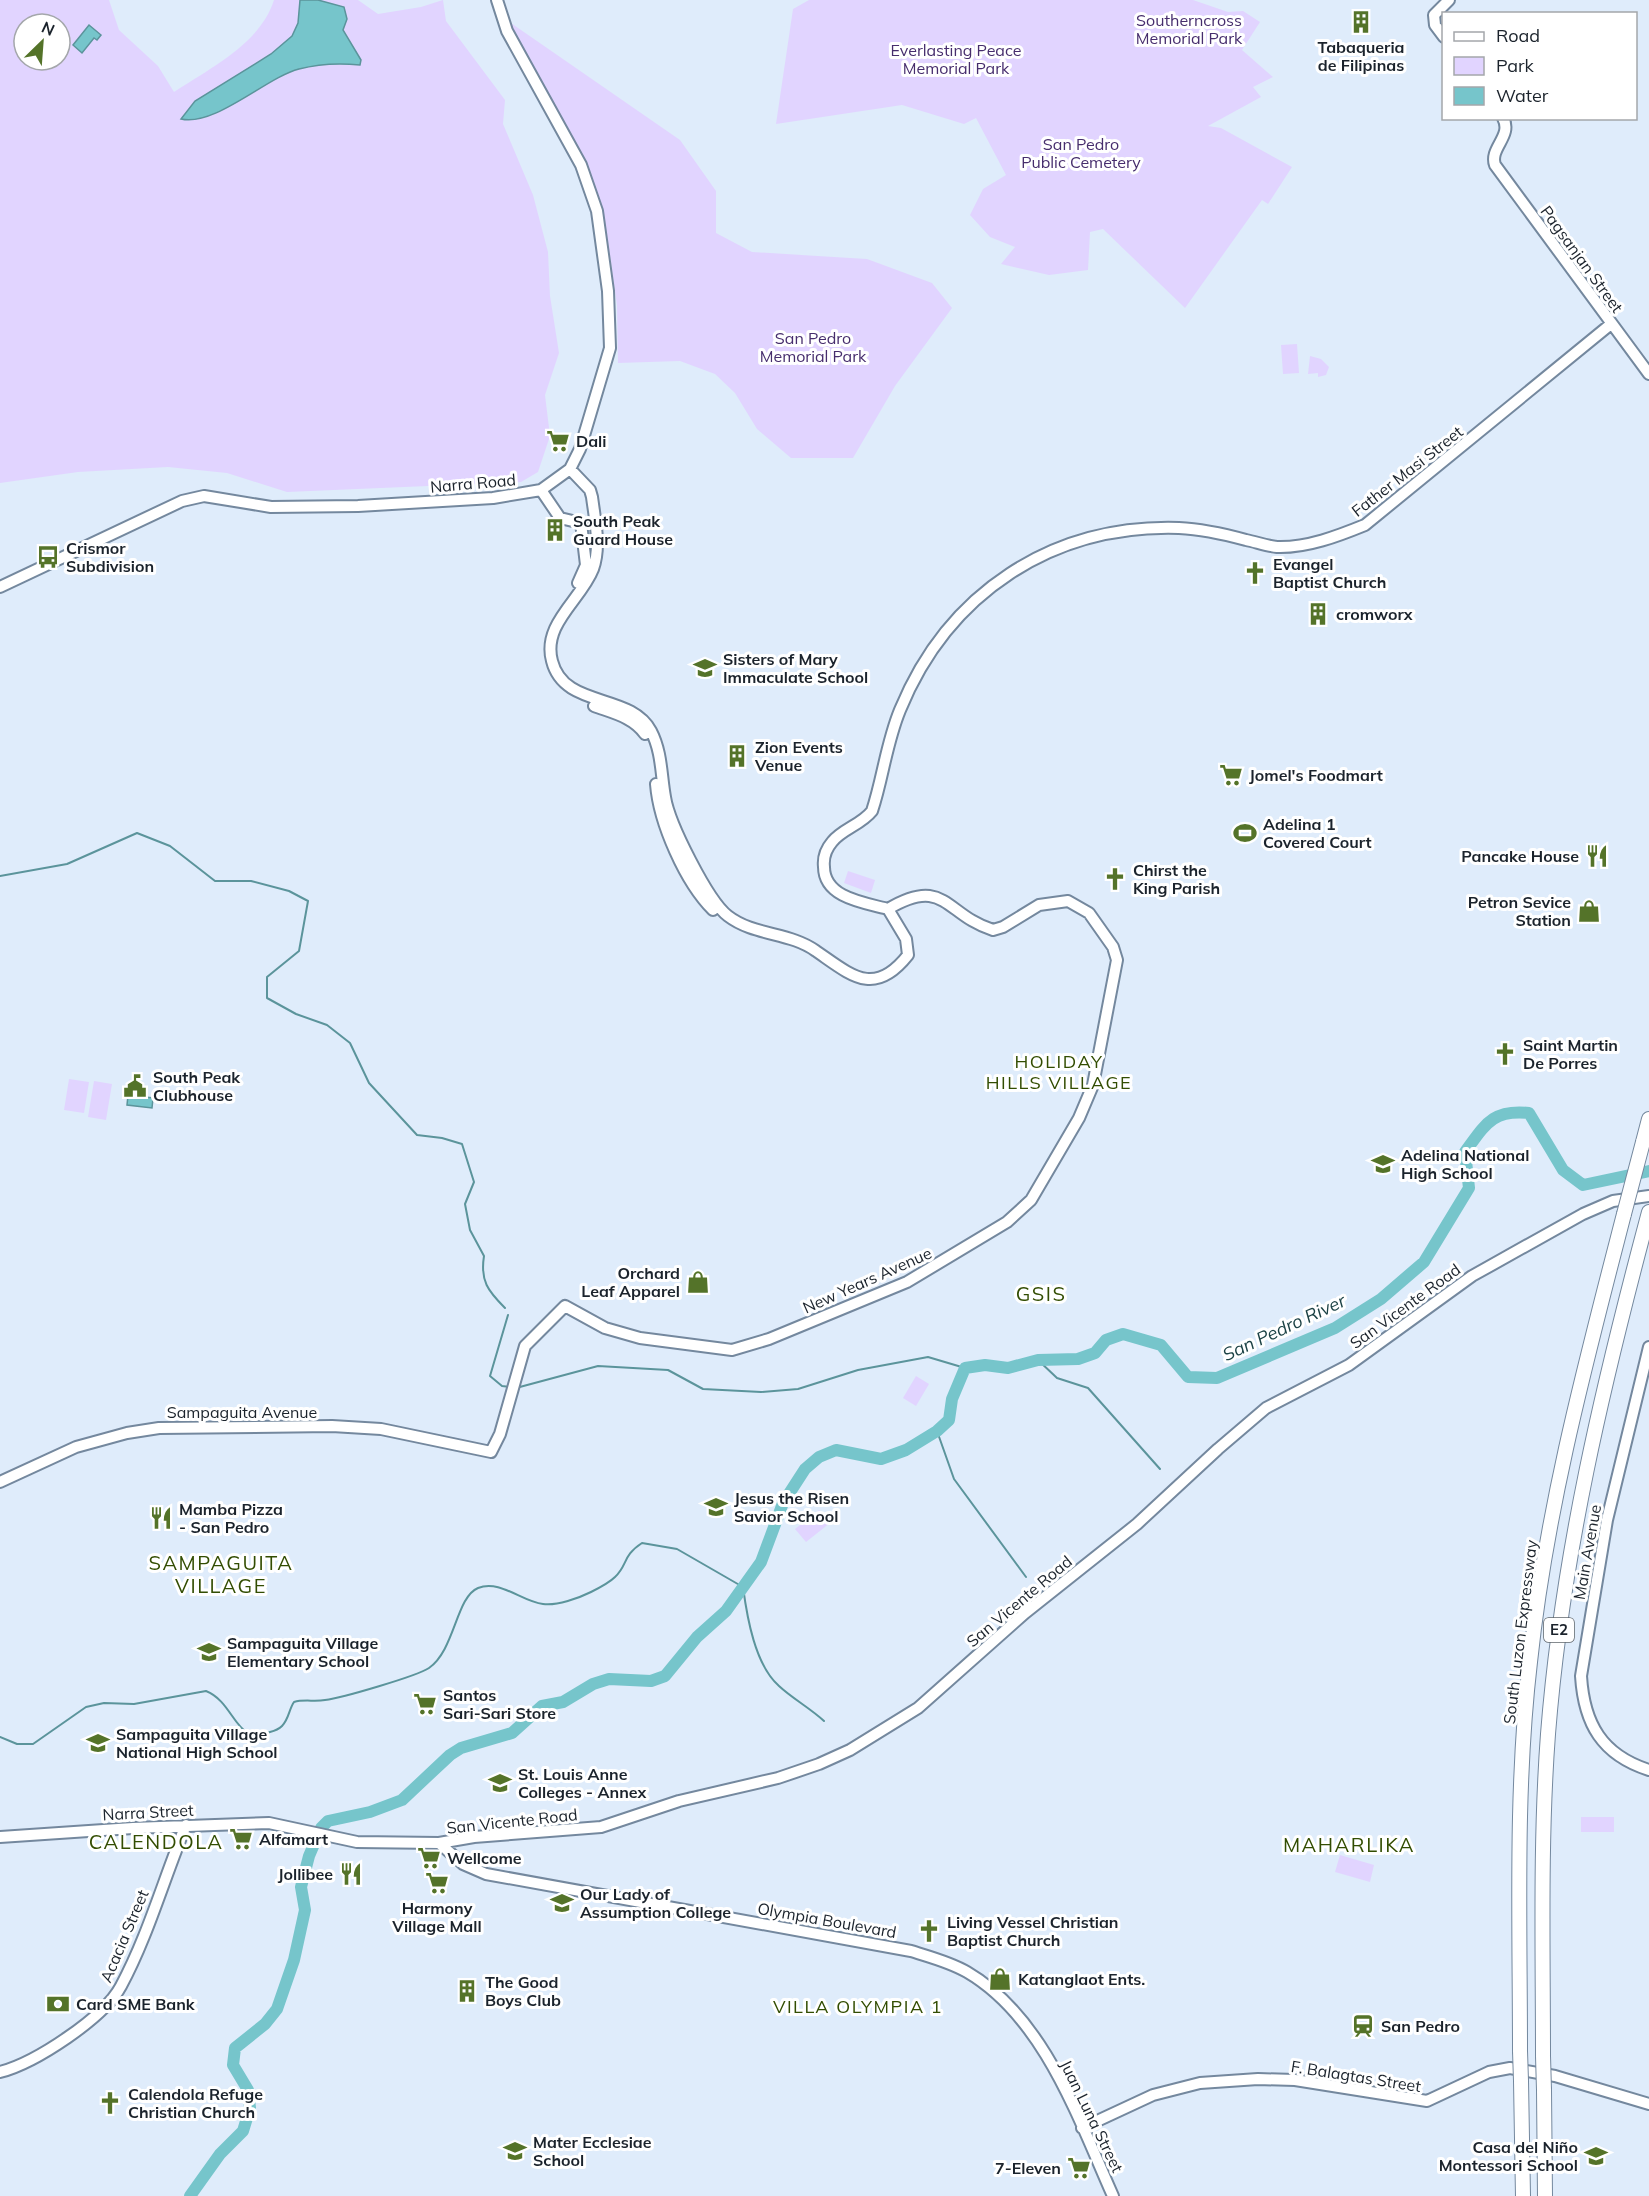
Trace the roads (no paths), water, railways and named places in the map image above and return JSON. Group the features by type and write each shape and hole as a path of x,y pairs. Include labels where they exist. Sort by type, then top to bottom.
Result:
{"highway":[{"name":"South Luzon Expressway","path":"1522,2196 1520,1886 1524,1732 1529,1662 1557,1494 1587,1355 1649,1119"},
{"name":"E2","path":"1545,2196 1542,1887 1548,1735 1563,1595 1579,1499 1609,1360 1649,1212"}],"street":[{"path":"496,0 507,31 581,165 597,211 609,302 610,348 580,449 570,469 590,490 597,551 587,580 564,612 552,635 551,660 555,670 570,687 634,713 651,731 659,751 670,813 712,899 722,910 745,926 799,941 850,975 858,978 880,978 900,964 908,955 909,948 888,909"},
{"path":"1442,36 1435,25 1434,15 1449,0"},
{"name":"Pagsanjan Street","path":"1504,120 1506,130 1493,160 1649,374"},
{"name":"Father Masi Street","path":"888,909 852,899 833,890 824,871 825,852 833,840 865,820 872,811 890,738 914,682 948,628 988,589 1012,570 1038,557 1108,534 1180,528 1218,533 1276,547 1340,536 1365,525 1611,324"},
{"name":"Narra Road","path":"0,587 182,501 204,496 271,507 358,506 521,495 541,490 570,469"},
{"path":"541,490 547,502 561,518 581,523"},
{"path":"593,507 581,523 586,565 546,633 545,653 550,672 566,692 624,717 639,726 647,737 652,751 658,800 668,832 688,874 707,904 733,927 794,948 814,949"},
{"name":"New Years Avenue","path":"491,1452 500,1434 525,1346 565,1306 605,1328 640,1338 732,1350 769,1339 907,1282 997,1228 1021,1212 1031,1200 1079,1118 1093,1085 1117,967 1113,947 1089,913 1068,901 1039,905 1003,927 993,930 967,918 943,898 925,895 904,899 888,909"},
{"name":"San Vicente Road","path":"336,1838 378,1844 439,1843 474,1837 601,1827 679,1802 778,1778 850,1750 918,1708 1024,1613 1137,1524 1266,1408 1349,1365 1472,1276 1583,1214 1613,1202 1649,1196"},
{"name":"Main Avenue","path":"1649,1347 1607,1520 1581,1676 1582,1699 1591,1724 1603,1741 1625,1762 1649,1770"},
{"name":"Sampaguita Avenue","path":"0,1482 76,1447 127,1433 159,1428 332,1426 381,1429 491,1452"},
{"name":"Narra Street","path":"0,1837 186,1825 268,1823 336,1838"},
{"name":"Acacia Street","path":"0,2072 63,2043 116,1994 134,1956 186,1825"},
{"name":"Olympia Boulevard","path":"439,1843 463,1864 486,1874 911,1951 948,1963 992,1989 1012,2006 1042,2049"},
{"name":"Juan Luna Street","path":"1042,2049 1113,2196"},
{"name":"F. Balagtas Street","path":"1082,2128 1153,2095 1200,2083 1258,2079 1295,2080 1427,2102 1489,2072 1510,2068 1555,2076 1649,2104"}],"water":[{"path":"300,0 318,0 344,7 347,19 343,30 361,60 360,65 330,64 299,69 272,81 209,116 181,119 195,101 271,54 292,36 298,23"},
{"path":"89,25 101,35 97,40 94,38 82,53 73,45"},
{"path":"128,1095 153,1098 152,1108 127,1105"}],"waterway":[{"path":"0,876 67,864 137,833 170,846 215,881 251,881 289,891 308,901 299,951 267,977 267,998 296,1014 327,1025 350,1043 369,1083 417,1135 442,1138 462,1144 474,1182 465,1204 470,1230 484,1256 484,1279 494,1296 505,1308"},
{"name":"San Pedro River","path":"190,2196 220,2154 243,2131 250,2108 248,2090 233,2065 235,2048 265,2024 277,2009 294,1960 305,1910 301,1887 309,1856 321,1828 328,1821 370,1812 402,1800 450,1755 461,1748 512,1733 542,1706 563,1702 593,1684 609,1679 651,1681 665,1676 697,1637 726,1611 761,1562 783,1503 805,1469 819,1457 836,1450 881,1459 906,1450 937,1431 949,1420 952,1399 965,1368 985,1365 1008,1368 1038,1360 1078,1359 1095,1353 1106,1340 1123,1334 1161,1345 1188,1377 1217,1378 1335,1328 1381,1299 1424,1262 1469,1188 1465,1152 1484,1127 1498,1116 1516,1112 1529,1113 1563,1170 1583,1185 1649,1171"},
{"path":"508,1315 490,1376 502,1386 510,1387"},
{"path":"516,1388 598,1366 668,1370 703,1389 761,1392 798,1389 858,1370 928,1357 965,1368"},
{"path":"1038,1360 1057,1378 1088,1388 1160,1469"},
{"path":"937,1431 954,1479 1026,1577"},
{"path":"0,1737 17,1744 33,1744 86,1707 104,1703 134,1704 206,1691 216,1697 242,1729 249,1734 272,1732 284,1723 294,1702 321,1701 347,1695 429,1668 445,1649 465,1602 478,1588 494,1586 543,1604 568,1601 591,1592 613,1579 631,1552 642,1543 677,1549 743,1587 750,1626 764,1666 779,1686 824,1721"}],"place":[{"name":"Tabaqueria de Filipinas","path":"1361,22"},
{"name":"Dali","path":"558,441"},
{"name":"South Peak Guard House","path":"555,530"},
{"name":"Crismor Subdivision","path":"48,557"},
{"name":"Evangel Baptist Church","path":"1255,573"},
{"name":"cromworx","path":"1318,614"},
{"name":"Sisters of Mary Immaculate School","path":"705,668"},
{"name":"Zion Events Venue","path":"737,756"},
{"name":"Jomel's Foodmart","path":"1231,775"},
{"name":"Adelina 1 Covered Court","path":"1245,833"},
{"name":"Pancake House","path":"1597,856"},
{"name":"Chirst the King Parish","path":"1115,879"},
{"name":"Petron Sevice Station","path":"1589,911"},
{"name":"Saint Martin De Porres","path":"1505,1054"},
{"name":"South Peak Clubhouse","path":"135,1086"},
{"name":"Adelina National High School","path":"1383,1164"},
{"name":"Orchard Leaf Apparel","path":"698,1282"},
{"name":"Jesus the Risen Savior School","path":"716,1507"},
{"name":"Mamba Pizza - San Pedro","path":"161,1518"},
{"name":"Sampaguita Village Elementary School","path":"209,1652"},
{"name":"Santos Sari-Sari Store","path":"425,1704"},
{"name":"Sampaguita Village National High School","path":"98,1743"},
{"name":"St. Louis Anne Colleges - Annex","path":"500,1783"},
{"name":"Alfamart","path":"241,1839"},
{"name":"Wellcome","path":"429,1858"},
{"name":"Jollibee","path":"351,1874"},
{"name":"Harmony Village Mall","path":"437,1883"},
{"name":"Our Lady of Assumption College","path":"562,1903"},
{"name":"Living Vessel Christian Baptist Church","path":"929,1931"},
{"name":"Katanglaot Ents.","path":"1000,1979"},
{"name":"The Good Boys Club","path":"467,1991"},
{"name":"Card SME Bank","path":"58,2004"},
{"name":"San Pedro","path":"1363,2026"},
{"name":"Calendola Refuge Christian Church","path":"110,2103"},
{"name":"Mater Ecclesiae School","path":"515,2151"},
{"name":"Casa del Niño Montessori School","path":"1596,2156"},
{"name":"7-Eleven","path":"1079,2168"}],"district":[{"name":"HOLIDAY HILLS VILLAGE","path":"1059,1072"},
{"name":"GSIS","path":"1041,1294"},
{"name":"SAMPAGUITA VILLAGE","path":"221,1574"},
{"name":"CALENDOLA","path":"156,1842"},
{"name":"MAHARLIKA","path":"1349,1845"},
{"name":"VILLA OLYMPIA 1","path":"858,2007"}],"park label":[{"name":"Southerncross Memorial Park","path":"1189,29"},
{"name":"Everlasting Peace Memorial Park","path":"956,59"},
{"name":"San Pedro Public Cemetery","path":"1081,153"},
{"name":"San Pedro Memorial Park","path":"813,347"}]}
